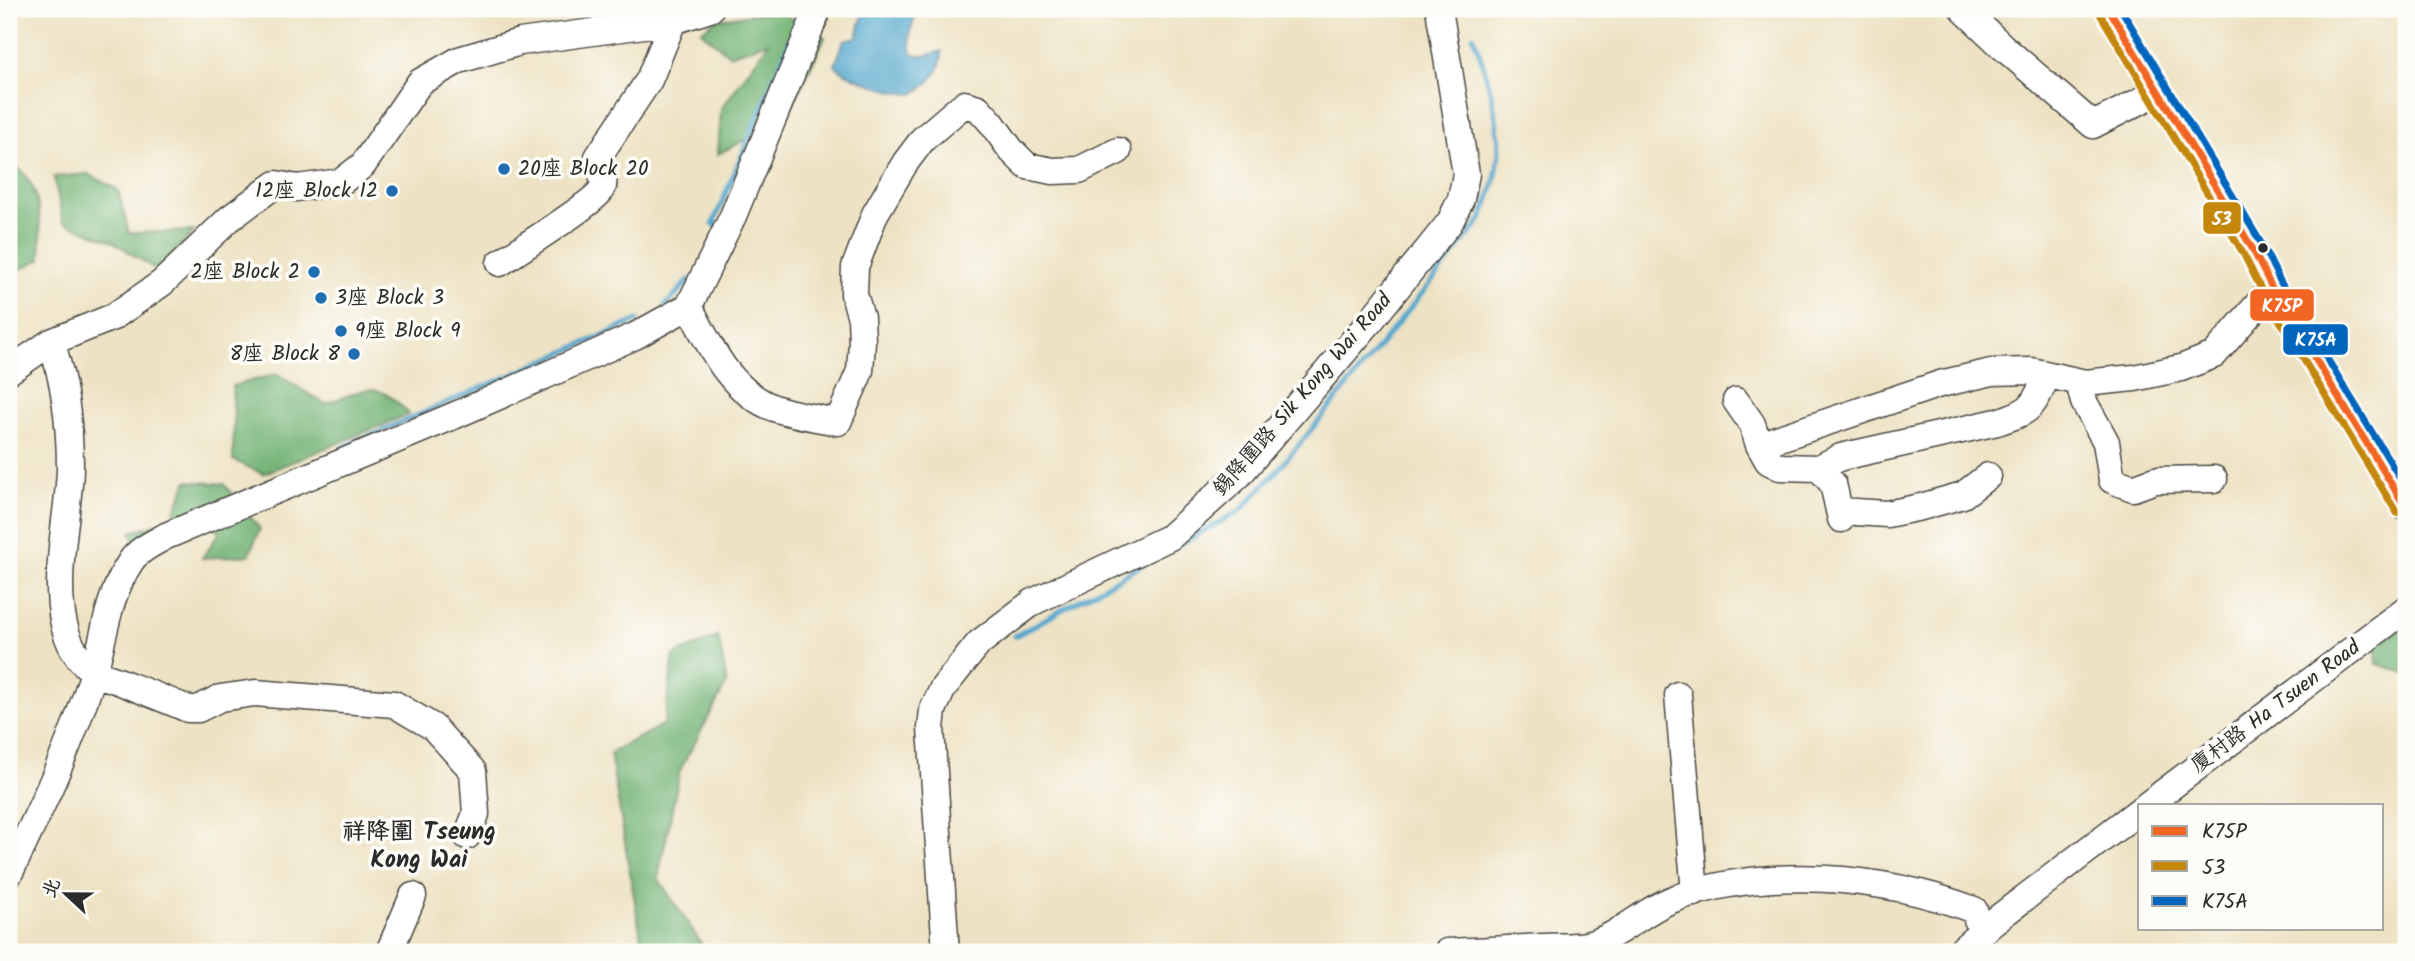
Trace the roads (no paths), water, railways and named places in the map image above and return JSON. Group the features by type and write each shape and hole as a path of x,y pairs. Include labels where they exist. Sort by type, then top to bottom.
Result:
{"street":[{"path":"9,371 51,342 113,317 162,284 229,219 276,184 297,188 341,182 363,165 421,82 458,60 520,43 673,21 710,9"},
{"path":"9,874 51,785 94,671 108,609 118,584 134,557 166,536 458,414 635,336 689,306 733,216 818,9"},
{"name":"錫降圍路 Sik Kong Wai Road","path":"946,952 931,727 933,710 943,688 979,643 1033,602 1170,537 1238,476 1372,319 1450,222 1461,199 1466,174 1439,9"},
{"path":"1963,9 2093,125 2158,92"},
{"path":"2109,9 2252,248 2272,288 2406,508"},
{"path":"500,263 602,191 604,183 597,166 598,157 649,80 673,21"},
{"path":"689,306 722,367 744,391 772,407 838,422 860,371 861,318 853,294 855,267 875,214 905,163 923,139 964,104 978,108 1027,166 1079,170 1118,151"},
{"path":"1759,445 1940,384 1992,372 2031,371 2080,383 2134,378 2181,368 2214,355 2272,288"},
{"path":"51,342 65,388 69,467 61,615 66,634 77,653 94,671 188,709 198,709 220,698 255,693 394,704 433,727 473,771 477,814 467,836"},
{"path":"1736,401 1752,424 1768,461 1780,467 1819,468 1841,457 2020,415 2034,405 2047,375"},
{"path":"2080,383 2084,402 2106,442 2112,480 2133,488 2155,480 2214,480"},
{"path":"1819,468 1833,484 1840,515 1887,514 1920,507 1963,495 1988,476"},
{"name":"廈村路 Ha Tsuen Road","path":"2148,804 2406,609"},
{"path":"1678,695 1695,893"},
{"path":"1959,952 1981,932 2138,812"},
{"path":"1447,952 1586,945 1614,934 1668,901 1730,882 1784,878 1872,883 1940,897 1974,910 1981,932"},
{"path":"389,952 413,897"}],"water":[{"path":"864,9 920,9 911,30 912,54 924,56 942,51 940,65 934,76 914,94 872,84 835,65 844,40 857,37"}],"waterway":[{"path":"717,228 718,225 713,224 803,9"},
{"path":"1180,544 1240,511 1278,470 1481,220 1494,184 1499,148 1492,98 1473,35"},
{"path":"665,306 689,280"},
{"path":"342,448 638,320"},
{"path":"1015,636 1153,559"}],"place":[{"name":"20座 Block 20","path":"504,169"},
{"name":"12座 Block 12","path":"392,191"},
{"name":"2座 Block 2","path":"314,272"},
{"name":"3座 Block 3","path":"321,298"},
{"name":"9座 Block 9","path":"341,331"},
{"name":"8座 Block 8","path":"354,354"}],"district":[{"name":"祥降圍 Tseung Kong Wai","path":"419,846"}]}
